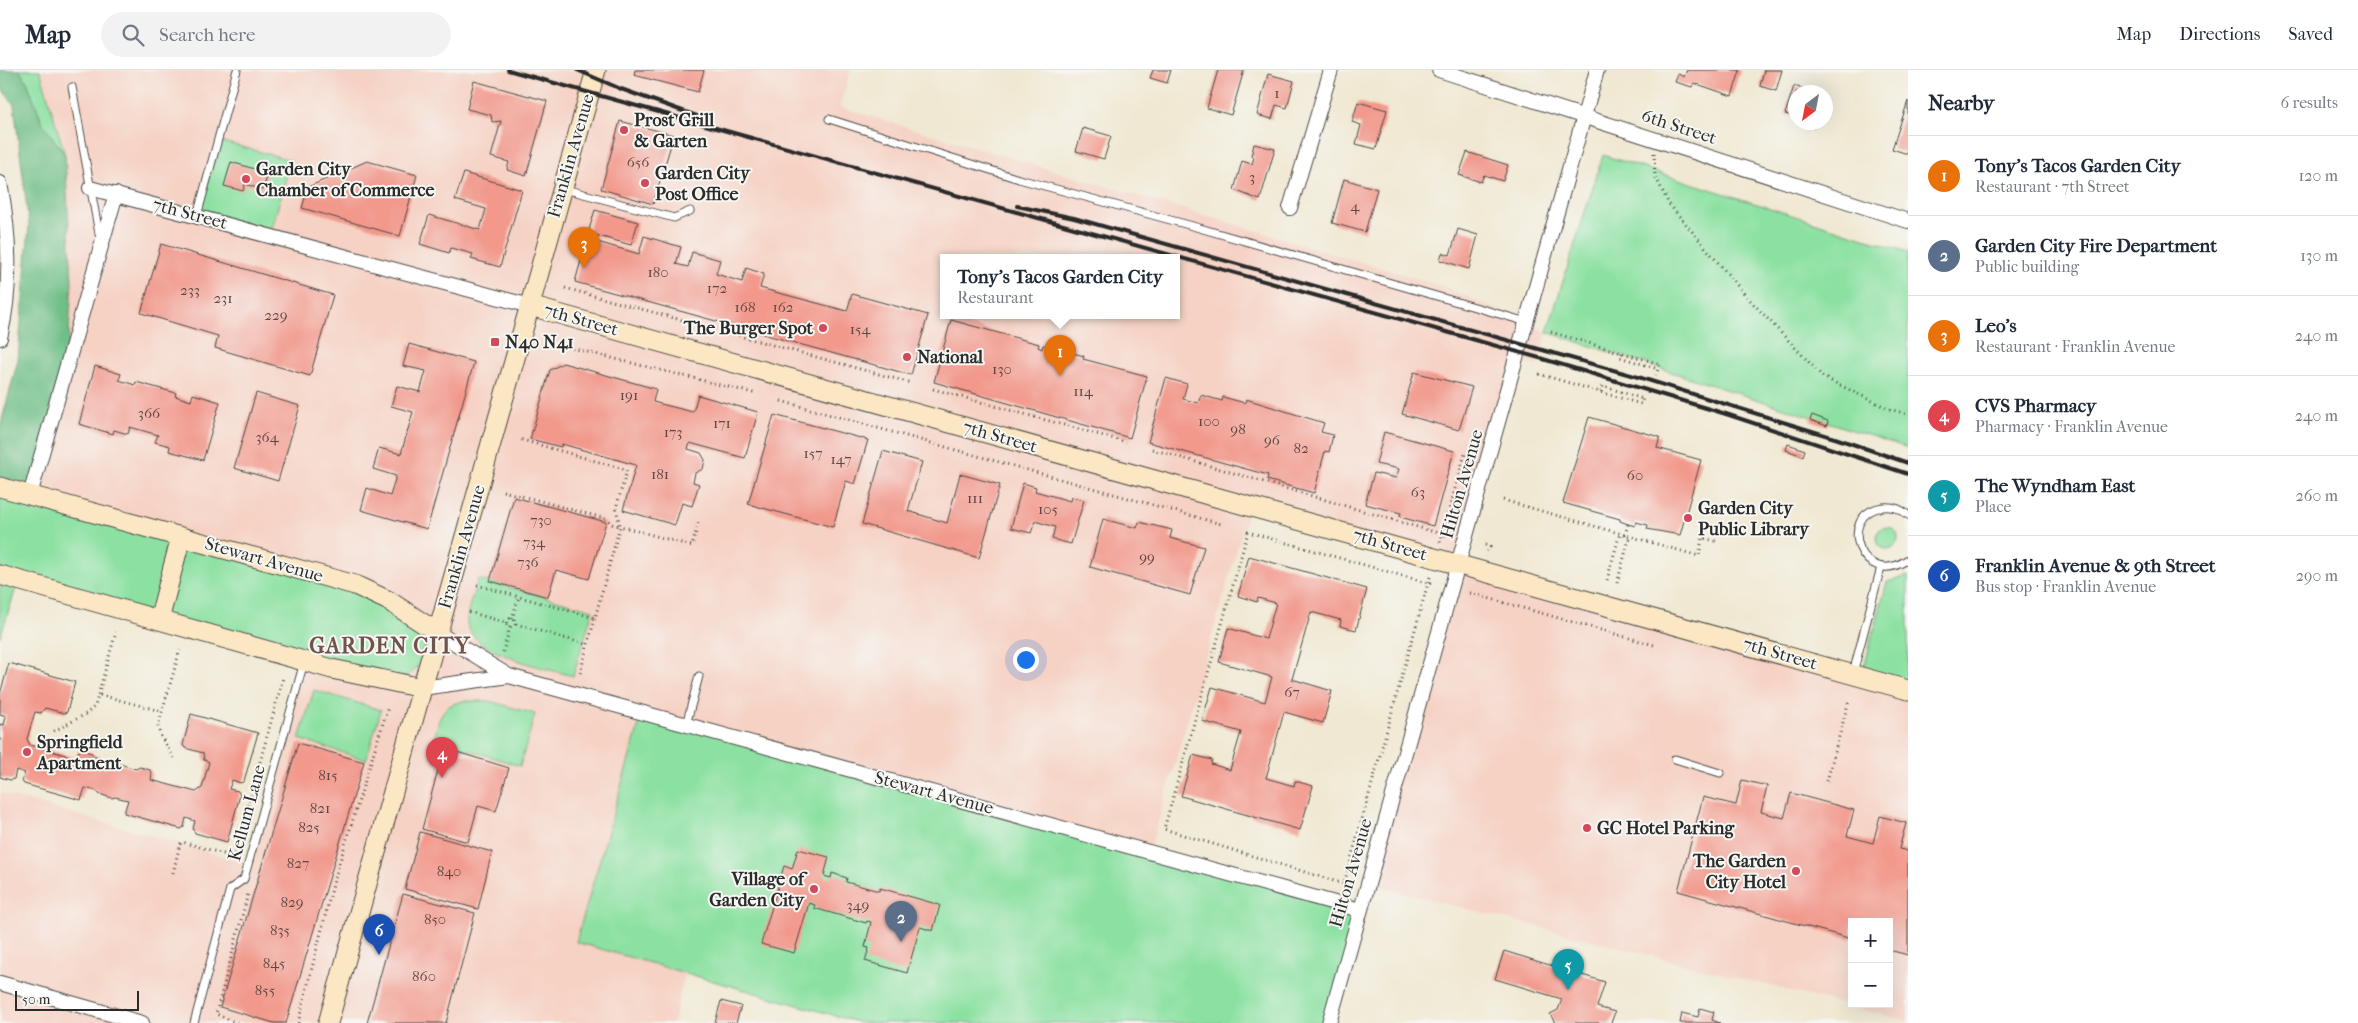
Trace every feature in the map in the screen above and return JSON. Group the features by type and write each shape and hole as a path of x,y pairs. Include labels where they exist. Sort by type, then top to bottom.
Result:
{"main road":[{"name":"Franklin Avenue","path":"328,1023 596,70"},
{"name":"7th Street","path":"530,306 1908,690"},
{"name":"Stewart Avenue","path":"0,487 355,586 389,600 438,633"},
{"path":"159,620 181,537"},
{"name":"Stewart Avenue","path":"0,575 332,669 422,688"}],"street":[{"path":"1290,208 1331,70"},
{"name":"6th Street","path":"1439,70 1908,221"},
{"name":"Hilton Avenue","path":"1329,1023 1597,70"},
{"path":"0,183 6,213 9,268 4,321 0,338"},
{"name":"7th Street","path":"90,188 530,306"},
{"path":"30,495 116,194"},
{"name":"Stewart Avenue","path":"438,633 509,676 1360,910"},
{"name":"Stewart Avenue","path":"422,688 509,676"},
{"path":"0,983 122,1020 142,1023"}],"lane":[{"path":"197,216 237,70"},
{"path":"72,87 101,246"},
{"path":"829,120 1019,179 1189,225 1527,322"},
{"path":"562,188 674,218 690,211"},
{"path":"1908,515 1898,508 1888,506 1878,508 1862,520 1858,529 1859,548 1868,560 1881,567 1891,567 1908,559"},
{"path":"1852,674 1881,567"},
{"name":"Kellum Lane","path":"194,1023 230,889 244,879 304,661"},
{"path":"686,725 699,676"},
{"path":"1675,759 1720,772"}],"path":[{"path":"1654,139 1654,176 1660,190 1696,238 1747,297 1828,381 1889,409 1908,414"},
{"path":"565,288 911,383"},
{"path":"1551,332 1660,364 1656,374"},
{"path":"563,346 757,394"},
{"path":"1539,374 1640,404 1643,397 1603,386 1601,392"},
{"path":"933,389 1126,442"},
{"path":"781,401 1221,524"},
{"path":"519,439 627,470 616,508 621,522 580,673"},
{"path":"1152,450 1256,478 1448,536"},
{"path":"1440,542 1465,454"},
{"path":"503,491 607,519 611,524 692,546 699,521"},
{"path":"1503,500 1699,556 1702,538 1716,541"},
{"path":"1625,535 1628,524"},
{"path":"1430,577 1428,583 1344,884 1164,829 1248,532 1428,583 1434,584"},
{"path":"1608,580 1620,534"},
{"path":"1617,583 1630,536"},
{"path":"1485,545 1490,547 1487,551"},
{"path":"477,585 595,618"},
{"path":"1473,593 1654,645"},
{"path":"507,623 512,619 519,596"},
{"path":"469,612 507,623 510,627"},
{"path":"512,619 516,624 588,645"},
{"path":"503,652 510,627 516,624"},
{"path":"54,731 92,710 100,695 116,632"},
{"path":"174,758 158,731 180,650"},
{"path":"173,873 180,844 183,842 234,857 283,678"},
{"path":"100,695 162,711"},
{"path":"1827,781 1849,700"},
{"path":"298,1023 335,877 388,707"},
{"path":"237,1023 216,1014 248,894"}],"shaded area":[{"path":"0,70 851,70 839,107 1448,288 1547,332 1538,366 1515,358 1458,564 1249,508 1149,853 576,942 685,973 673,1023 0,1023 0,793 248,863 304,661 0,486 0,427 18,360 29,225 14,105 0,86"},
{"path":"1458,564 1908,691 1908,1021 1857,1008 1893,1008 1893,918 1848,918 1848,1006 1369,884"}],"green space":[{"path":"0,70 19,70 27,82 43,124 65,155 72,282 66,383 39,497 0,486 0,427 18,360 29,225 14,105 0,86"},
{"path":"19,70 40,70 65,155 43,124 27,82"},
{"path":"219,141 291,160 271,232 199,213"},
{"path":"1603,155 1908,252 1908,448 1547,332"},
{"path":"0,486 395,602 428,633 420,664 411,673 393,681 17,585 0,637"},
{"path":"1887,527 1895,530 1898,538 1895,546 1887,549 1879,546 1876,538 1879,530"},
{"path":"1908,576 1908,691 1861,678 1887,582"},
{"path":"478,579 593,610 573,676 528,664 493,650 479,641 470,631 467,620"},
{"path":"314,690 381,710 366,760 299,739"},
{"path":"463,701 489,701 535,714 520,766 434,739 439,719 445,710 455,703"},
{"path":"643,711 1360,910 1328,1023 861,1023 576,942"}],"building":[{"path":"635,70 704,70 698,92 634,75"},
{"path":"1153,70 1171,70 1167,83 1150,78"},
{"path":"1218,70 1244,70 1231,115 1207,108"},
{"path":"1687,70 1740,71 1732,96 1694,83 1692,87 1675,82 1678,74 1684,77"},
{"path":"1764,70 1782,70 1776,91 1760,86"},
{"path":"1268,74 1294,81 1287,108 1276,105 1272,119 1257,115"},
{"path":"474,81 547,101 526,176 507,170 509,162 491,157 501,121 492,122 491,115 467,109"},
{"path":"1908,101 1908,154 1892,149"},
{"path":"1358,102 1387,110 1376,149 1356,144 1361,125 1352,122"},
{"path":"620,121 674,135 653,204 601,189"},
{"path":"1083,128 1111,136 1104,159 1076,151"},
{"path":"1254,144 1275,149 1260,200 1234,190 1242,161 1252,164 1254,157 1251,156"},
{"path":"1467,152 1508,165 1503,181 1484,175 1481,182 1459,175"},
{"path":"367,161 417,175 400,236 302,208 308,187"},
{"name":"Garden City Chamber of Commerce","path":"231,162 268,173 263,190 245,184 243,191 224,186"},
{"path":"464,173 522,190 500,267 471,259 473,254 451,248 449,253 420,244 429,215 480,230 486,209 455,200"},
{"path":"1344,179 1377,189 1365,232 1332,223"},
{"path":"595,210 638,222 631,245 588,233"},
{"path":"1458,229 1478,235 1469,269 1440,260 1442,253 1450,255"},
{"path":"644,236 681,247 676,264 688,267 692,252 720,260 716,274 742,282 746,268 764,274 760,288 847,311 852,294 928,315 911,375 575,282 587,239 639,254"},
{"path":"161,244 333,295 310,376 215,348 218,336 141,313"},
{"path":"951,320 1039,344 1038,347 1042,349 1043,345 1084,356 1083,359 1147,376 1130,438 934,382"},
{"path":"409,344 474,362 427,529 361,510 367,488 390,496 396,476 373,469 379,448 401,454 413,412 391,406 397,386 420,392 426,371 403,366"},
{"path":"563,363 656,389 653,402 693,412 698,395 758,412 745,458 690,443 688,449 701,453 705,460 703,469 695,473 693,482 699,484 692,506 682,503 675,525 623,510 636,465 562,444 561,447 530,439 550,370"},
{"path":"95,366 121,374 119,380 135,385 136,382 176,393 175,396 191,401 193,394 220,402 203,460 169,451 170,446 155,442 158,435 130,427 128,434 114,430 113,434 79,424"},
{"path":"1414,372 1472,387 1459,430 1402,414"},
{"path":"1166,378 1187,384 1183,399 1198,403 1201,395 1222,401 1223,397 1245,403 1246,399 1324,423 1321,432 1333,435 1329,452 1325,451 1314,493 1267,480 1268,475 1148,442"},
{"path":"256,393 300,406 278,481 234,468"},
{"path":"774,415 868,440 855,484 846,481 833,527 748,504"},
{"path":"1812,415 1828,421 1827,426 1810,420"},
{"name":"Garden City Public Library","path":"1589,417 1660,437 1657,448 1701,460 1680,535 1647,529 1648,525 1636,522 1635,526 1620,521 1620,519 1563,503"},
{"path":"1384,432 1454,451 1433,526 1400,517 1401,513 1365,504 1374,473 1396,478 1399,469 1376,464"},
{"path":"1788,444 1805,450 1803,456 1786,450"},
{"path":"883,451 922,462 908,511 947,523 960,474 1000,485 979,558 862,524"},
{"path":"1023,483 1036,487 1035,491 1070,501 1071,497 1084,500 1071,544 1052,539 1055,527 1035,521 1031,533 1011,528"},
{"path":"514,497 606,522 589,579 556,570 548,597 490,581"},
{"path":"1103,519 1137,528 1139,522 1172,530 1170,538 1204,547 1190,595 1090,567"},
{"path":"1249,556 1367,589 1356,630 1340,626 1341,620 1311,612 1292,679 1332,691 1323,723 1284,712 1266,778 1294,786 1295,781 1313,786 1300,830 1181,796 1193,755 1212,760 1211,764 1230,770 1241,732 1202,721 1212,687 1265,702 1272,677 1219,662 1228,628 1266,639 1276,603 1258,598 1257,602 1238,596"},
{"name":"Springfield Apartment","path":"9,663 75,682 67,712 64,713 45,708 41,713 35,712 27,739 30,745 76,758 81,750 92,753 94,756 136,769 140,767 150,770 152,773 151,780 196,792 202,788 209,762 204,760 203,753 185,748 183,745 191,714 258,733 244,781 241,783 232,780 229,789 238,791 240,795 227,842 195,833 193,829 195,821 186,818 184,827 181,829 124,813 128,800 112,798 99,794 97,791 85,788 81,800 24,784 22,781 25,773 16,770 14,779 10,780 0,777 0,724 4,725 6,716 0,714 0,694"},
{"path":"298,743 364,762 286,1023 274,1023 220,1007"},
{"path":"444,748 509,768 496,811 478,806 468,842 422,829"},
{"name":"The Garden City Hotel","path":"1742,780 1767,786 1761,812 1784,818 1791,793 1854,810 1847,836 1873,843 1880,816 1906,823 1899,849 1908,851 1908,955 1893,951 1893,918 1848,918 1848,938 1678,891 1703,797 1736,805"},
{"path":"420,832 492,852 478,909 405,889"},
{"path":"798,849 829,857 824,876 831,878 832,873 847,878 846,882 879,891 880,888 940,905 933,931 920,927 907,973 865,961 869,948 865,947 871,922 867,921 866,923 814,908 815,905 809,903 794,953 761,944 784,866 792,869"},
{"path":"403,894 475,913 446,1023 367,1023"},
{"path":"1504,951 1605,982 1597,1007 1615,1012 1611,1023 1555,1023 1550,1014 1558,1010 1562,999 1495,979"},
{"path":"721,1001 741,1006 736,1023 715,1023"},
{"path":"1700,1008 1714,1012 1712,1020 1720,1023 1680,1023 1682,1013 1698,1017"}],"railway":[{"path":"508,70 1167,254"},
{"path":"577,70 621,89 708,120"},
{"path":"1017,206 1074,218 1638,377 1838,439 1908,463"},
{"path":"1180,258 1543,359 1726,414 1908,474"}],"place":[{"name":"Prost Grill & Garten","path":"624,130"},
{"name":"Garden City Chamber of Commerce","path":"246,179"},
{"name":"Garden City Post Office","path":"645,183"},
{"name":"Leo's","path":"584,268"},
{"name":"The Burger Spot","path":"823,328"},
{"name":"N40 N41","path":"495,342"},
{"name":"National","path":"907,357"},
{"name":"Tony's Tacos Garden City","path":"1060,376"},
{"name":"Garden City Public Library","path":"1688,518"},
{"name":"Springfield Apartment","path":"27,752"},
{"name":"CVS Pharmacy","path":"442,778"},
{"name":"GC Hotel Parking","path":"1587,828"},
{"name":"The Garden City Hotel","path":"1796,871"},
{"name":"Village of Garden City","path":"814,889"},
{"name":"Garden City Fire Department","path":"901,942"},
{"name":"Franklin Avenue & 9th Street","path":"379,955"},
{"name":"The Wyndham East","path":"1568,990"}],"district":[{"name":"GARDEN CITY","path":"390,646"}]}
